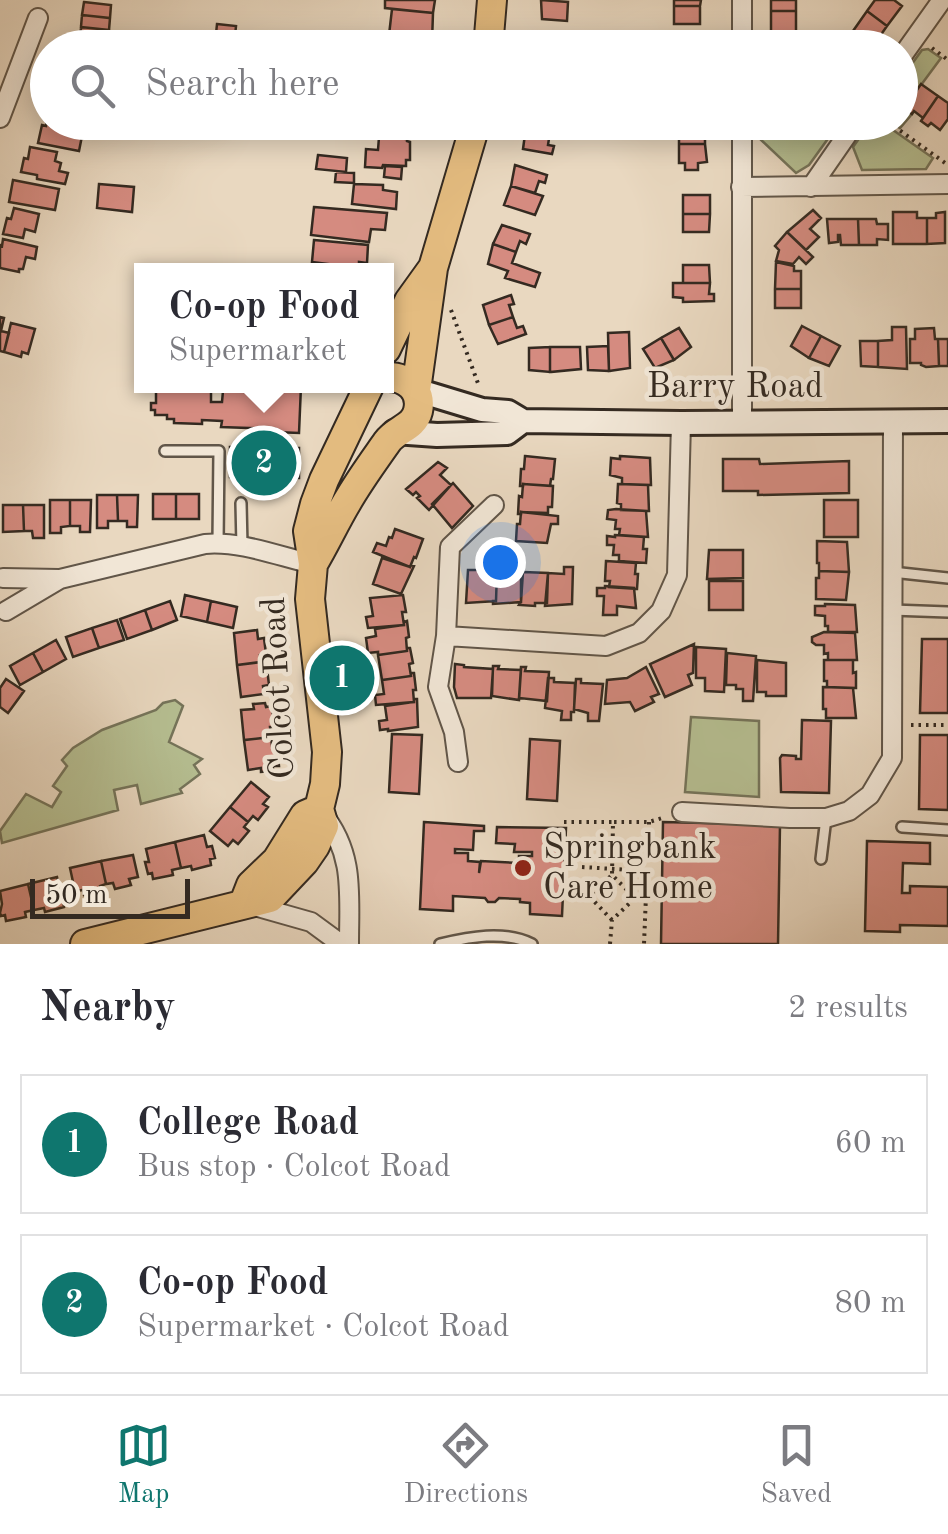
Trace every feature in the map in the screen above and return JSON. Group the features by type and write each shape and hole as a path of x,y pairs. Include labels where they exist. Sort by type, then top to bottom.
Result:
{"main road":[{"path":"490,30 492,0"},
{"name":"Colcot Road","path":"313,564 349,498 394,432 416,418 416,390 432,278 471,140"},
{"name":"Colcot Road","path":"394,332 408,301 432,278"},
{"path":"394,380 402,378 416,390"},
{"path":"369,393 363,405 369,422 394,432"},
{"name":"Colcot Road","path":"319,808 327,752 310,599 313,564 308,530 314,504 369,393"},
{"path":"85,944 210,915 244,903 252,884 277,860 305,815 319,808"}],"street":[{"path":"742,0 742,30"},
{"path":"918,34 942,0"},
{"path":"33,30 38,18"},
{"path":"0,118 30,39"},
{"path":"742,140 742,421"},
{"path":"811,187 844,140"},
{"path":"741,187 948,184"},
{"name":"Barry Road","path":"416,390 483,410 508,412 523,421 948,421"},
{"name":"Barry Road","path":"394,432 507,434 523,421"},
{"path":"682,812 826,818 849,811 870,796 892,758 892,422"},
{"path":"446,636 606,646 639,633 661,611 677,575 681,423"},
{"path":"458,762 454,732 438,687 446,636 450,547 494,505"},
{"path":"3,616 60,579 218,543 313,564"},
{"path":"3,616 10,596 2,576 60,579"},
{"path":"319,808 338,834 346,860 349,944"},
{"path":"244,903 311,922 341,944"}],"lane":[{"path":"165,450 219,452 218,543"},
{"path":"241,503 242,546"},
{"path":"892,572 948,578"},
{"path":"892,610 948,612"},
{"path":"820,858 826,818"},
{"path":"902,827 948,830"},
{"path":"440,944 472,936 519,938 532,944"}],"path":[{"path":"913,140 948,165"},
{"path":"432,278 446,296 479,386 483,410"},
{"path":"892,724 948,726"},
{"path":"564,822 649,822 682,812"},
{"path":"612,920 589,896 612,872 613,822"},
{"path":"649,822 648,852 662,852"},
{"path":"582,867 648,872 644,944"},
{"path":"610,944 612,920 635,898 612,872"}],"green space":[{"path":"928,49 941,58 918,89 918,56"},
{"path":"761,140 827,140 809,165 796,173"},
{"path":"858,140 907,140 933,158 926,169 862,170 853,147"},
{"path":"175,700 183,706 169,742 202,759 194,765 200,774 180,789 182,793 141,804 137,785 114,790 118,810 2,843 0,831 26,794 52,807 61,792 53,786 67,766 62,760 73,748 102,730"},
{"path":"691,717 759,721 759,797 685,792"}],"building":[{"path":"385,0 435,0 433,13 385,8"},
{"path":"541,0 568,2 567,21 542,19"},
{"path":"674,0 701,0 700,6 674,6"},
{"path":"771,0 796,0 796,11 771,11"},
{"path":"875,0 894,0 902,6 887,26 867,11"},
{"path":"84,2 111,5 110,18 82,15"},
{"path":"674,6 700,6 700,24 674,24"},
{"path":"392,9 433,13 432,30 390,30"},
{"path":"771,11 796,11 796,30 771,30"},
{"path":"867,11 887,26 884,30 854,30"},
{"path":"82,15 110,18 109,30 81,27"},
{"path":"217,24 236,26 236,30 216,30"},
{"path":"921,84 938,96 923,118 918,114"},
{"path":"938,96 948,103 948,119 940,130 921,121"},
{"path":"39,140 81,140 79,151 38,143"},
{"path":"379,140 407,140 410,160 406,160 406,166 365,167 366,149 378,150"},
{"path":"524,140 549,140 548,145 554,146 552,154 523,149"},
{"path":"679,140 705,140 705,144 679,144"},
{"path":"679,144 705,144 707,162 698,163 698,170 685,170 685,163 679,163"},
{"path":"30,147 57,152 59,171 68,173 65,184 21,172"},
{"path":"318,155 347,158 346,172 316,169"},
{"path":"515,165 547,175 545,183 539,181 535,193 511,186"},
{"path":"385,166 402,167 401,179 384,177"},
{"path":"336,172 354,173 354,183 335,182"},
{"path":"13,180 59,189 55,210 9,202"},
{"path":"99,184 134,187 132,212 97,208"},
{"path":"354,184 383,185 383,190 397,192 396,209 352,204"},
{"path":"511,186 543,196 535,215 504,205"},
{"path":"683,195 710,195 710,214 683,214"},
{"path":"314,207 387,213 385,230 371,229 369,242 311,235"},
{"path":"14,208 39,214 35,232 25,229 23,238 3,234"},
{"path":"813,210 821,218 810,229 819,237 806,250 787,232"},
{"path":"893,212 917,212 917,218 927,218 927,244 893,244"},
{"path":"945,212 945,243 927,244 927,218"},
{"path":"683,214 710,214 709,232 683,232"},
{"path":"827,219 858,219 859,245 841,245 840,235 838,242 829,243"},
{"path":"858,219 888,224 888,240 877,239 877,245 859,245"},
{"path":"502,225 530,234 526,244 520,241 516,252 493,244"},
{"path":"787,232 813,257 806,264 799,257 793,264 776,261 779,250 775,246"},
{"path":"3,239 37,247 35,259 26,257 19,272 0,268"},
{"path":"314,240 368,245 367,263 312,262"},
{"path":"493,244 516,252 512,263 540,273 535,287 505,278 508,271 488,264"},
{"path":"776,262 801,271 801,289 775,289"},
{"path":"683,265 709,265 710,283 683,283"},
{"path":"673,283 710,283 709,294 714,294 714,301 683,302 683,298 673,297"},
{"path":"775,289 801,289 801,308 775,308"},
{"path":"511,295 513,317 489,325 483,305"},
{"path":"0,317 4,318 1,331 9,333 4,352 0,351"},
{"path":"513,317 517,328 523,326 526,334 498,344 489,325"},
{"path":"11,323 35,329 28,354 22,352 21,357 4,352"},
{"path":"802,326 821,336 809,358 791,346"},
{"path":"892,327 906,327 907,369 878,367 878,341 892,340"},
{"path":"679,328 691,347 674,360 661,338"},
{"path":"934,328 939,366 910,363 910,339 915,339 915,329"},
{"path":"629,332 630,368 609,371 608,333"},
{"path":"821,336 840,346 829,366 809,358"},
{"path":"661,338 674,360 655,368 643,349"},
{"path":"938,339 948,339 948,366 939,366"},
{"path":"860,341 878,341 878,367 861,366"},
{"path":"608,346 609,371 588,370 587,347"},
{"path":"550,347 580,347 581,369 550,372"},
{"path":"550,347 550,372 529,370 529,348"},
{"path":"156,393 211,393 211,402 222,402 223,393 301,393 299,433 221,427 222,421 174,423 167,415 155,415 151,403 156,403"},
{"path":"230,447 299,448 299,478 230,477"},
{"path":"525,456 555,459 550,486 520,486"},
{"path":"611,458 650,458 651,485 622,484 622,478 610,475"},
{"path":"723,459 759,459 760,464 849,461 849,493 758,495 758,491 723,491"},
{"path":"438,462 447,468 440,475 451,485 429,510 416,492 413,495 406,489"},
{"path":"453,483 473,506 452,528 432,504"},
{"path":"523,484 553,486 548,513 518,514"},
{"path":"618,484 648,485 649,511 621,510 617,503"},
{"path":"153,494 176,494 176,519 153,519"},
{"path":"176,494 199,494 199,519 176,519"},
{"path":"97,495 117,495 118,521 108,521 108,528 97,528"},
{"path":"117,495 138,495 137,527 127,527 127,521 118,521"},
{"path":"50,500 70,500 70,526 61,527 61,533 50,533"},
{"path":"70,500 91,500 90,532 70,526"},
{"path":"824,500 858,500 858,537 824,537"},
{"path":"3,505 23,505 24,531 3,532"},
{"path":"23,505 44,505 44,538 33,538 32,531 24,531"},
{"path":"608,510 646,511 648,537 619,535 616,520 607,519"},
{"path":"521,512 558,516 558,524 551,524 547,543 516,541"},
{"path":"395,529 423,539 410,567 373,552 377,543 386,546"},
{"path":"607,536 644,537 646,563 619,561 619,555 613,555 614,545 607,545"},
{"path":"817,541 847,542 849,572 819,571"},
{"path":"709,550 743,550 743,578 707,579"},
{"path":"382,558 414,566 401,594 373,584"},
{"path":"479,561 494,562 496,601 466,603 468,570 479,570"},
{"path":"606,561 636,563 637,589 609,587 610,581 605,581"},
{"path":"511,563 521,563 521,602 493,604 497,571 511,572"},
{"path":"564,567 573,567 572,604 545,606 548,573 564,574"},
{"path":"819,571 849,572 846,600 816,599"},
{"path":"523,572 548,573 547,603 519,605"},
{"path":"709,581 743,581 743,610 709,610"},
{"path":"597,588 634,588 636,608 617,606 617,615 603,615 604,596 597,596"},
{"path":"185,595 211,601 207,622 181,616"},
{"path":"403,595 404,625 368,628 366,617 373,616 370,598"},
{"path":"170,601 177,620 152,630 145,610"},
{"path":"211,601 237,607 233,628 207,622"},
{"path":"855,605 857,632 828,632 825,616 815,615 815,606"},
{"path":"145,610 152,630 127,639 120,619"},
{"path":"117,620 124,640 99,648 92,628"},
{"path":"407,621 407,651 368,653 366,638 376,636 375,629 404,625"},
{"path":"92,628 99,648 73,657 66,637"},
{"path":"257,630 258,639 264,638 266,654 260,655 261,662 237,665 234,633"},
{"path":"824,632 855,633 857,660 828,660 824,645 812,642 812,637"},
{"path":"922,639 948,639 948,713 920,713"},
{"path":"56,640 66,659 43,672 33,653"},
{"path":"694,644 693,673 688,675 692,685 665,697 650,664"},
{"path":"696,647 726,649 724,692 705,691 705,678 696,678"},
{"path":"407,648 413,663 409,664 411,676 382,680 378,655"},
{"path":"33,653 43,672 20,685 10,666"},
{"path":"727,653 756,656 753,701 743,701 743,689 726,685"},
{"path":"757,660 786,663 786,696 757,692"},
{"path":"824,660 853,660 856,688 827,687"},
{"path":"261,662 261,669 267,668 269,685 263,686 264,694 241,697 237,665"},
{"path":"455,664 493,669 491,698 457,698"},
{"path":"493,666 521,670 519,700 492,696"},
{"path":"521,667 526,667 525,671 549,672 547,701 519,698"},
{"path":"646,667 659,694 651,697 654,702 635,711 630,702 605,704 607,680 627,678"},
{"path":"411,673 416,690 414,702 376,705 375,695 384,694 382,680"},
{"path":"548,678 575,683 571,720 561,720 562,711 545,708"},
{"path":"6,679 24,691 8,713 0,707 0,688"},
{"path":"576,679 581,679 581,683 603,684 599,721 588,721 588,713 574,709"},
{"path":"823,687 853,688 856,718 826,718"},
{"path":"414,699 418,727 380,730 379,721 387,720 385,706"},
{"path":"265,703 266,707 272,706 271,737 244,740 241,710"},
{"path":"802,720 831,721 829,793 781,792 780,758 782,755 801,759"},
{"path":"392,734 422,735 419,794 389,792"},
{"path":"920,735 948,735 948,810 919,809"},
{"path":"271,737 272,746 277,745 279,766 273,766 273,771 248,770 244,740"},
{"path":"530,739 560,741 557,801 527,799"},
{"path":"251,782 269,797 263,804 268,807 258,820 253,816 248,822 230,807"},
{"path":"230,807 248,822 244,827 249,831 238,844 233,840 228,846 210,831"},
{"name":"Springbank Care Home","path":"424,822 484,826 484,831 474,831 473,850 455,849 455,853 468,853 468,861 480,862 479,873 481,861 519,863 519,856 532,856 532,852 514,852 515,844 496,843 497,827 566,828 562,916 530,914 530,903 520,899 488,902 485,898 453,896 453,911 420,909"},
{"path":"663,822 780,825 778,944 661,944"},
{"path":"204,835 215,858 210,859 211,865 192,870 191,866 181,868 175,842"},
{"path":"867,841 930,843 930,864 903,863 902,893 910,893 910,886 948,887 948,926 900,925 900,932 865,931"},
{"path":"175,842 181,868 172,870 173,875 153,879 145,862 149,862 146,849"},
{"path":"133,855 138,877 129,879 131,885 115,889 113,883 106,884 101,861"},
{"path":"101,861 106,884 100,886 101,892 84,895 83,890 75,891 70,868"},
{"path":"57,877 68,901 63,902 64,907 45,912 44,908 34,910 28,884"},
{"path":"28,884 34,910 25,912 26,917 6,921 0,913 0,891"}],"place":[{"name":"Co-op Food","path":"264,463"},
{"name":"College Road","path":"342,678"},
{"name":"Springbank Care Home","path":"523,868"}]}
